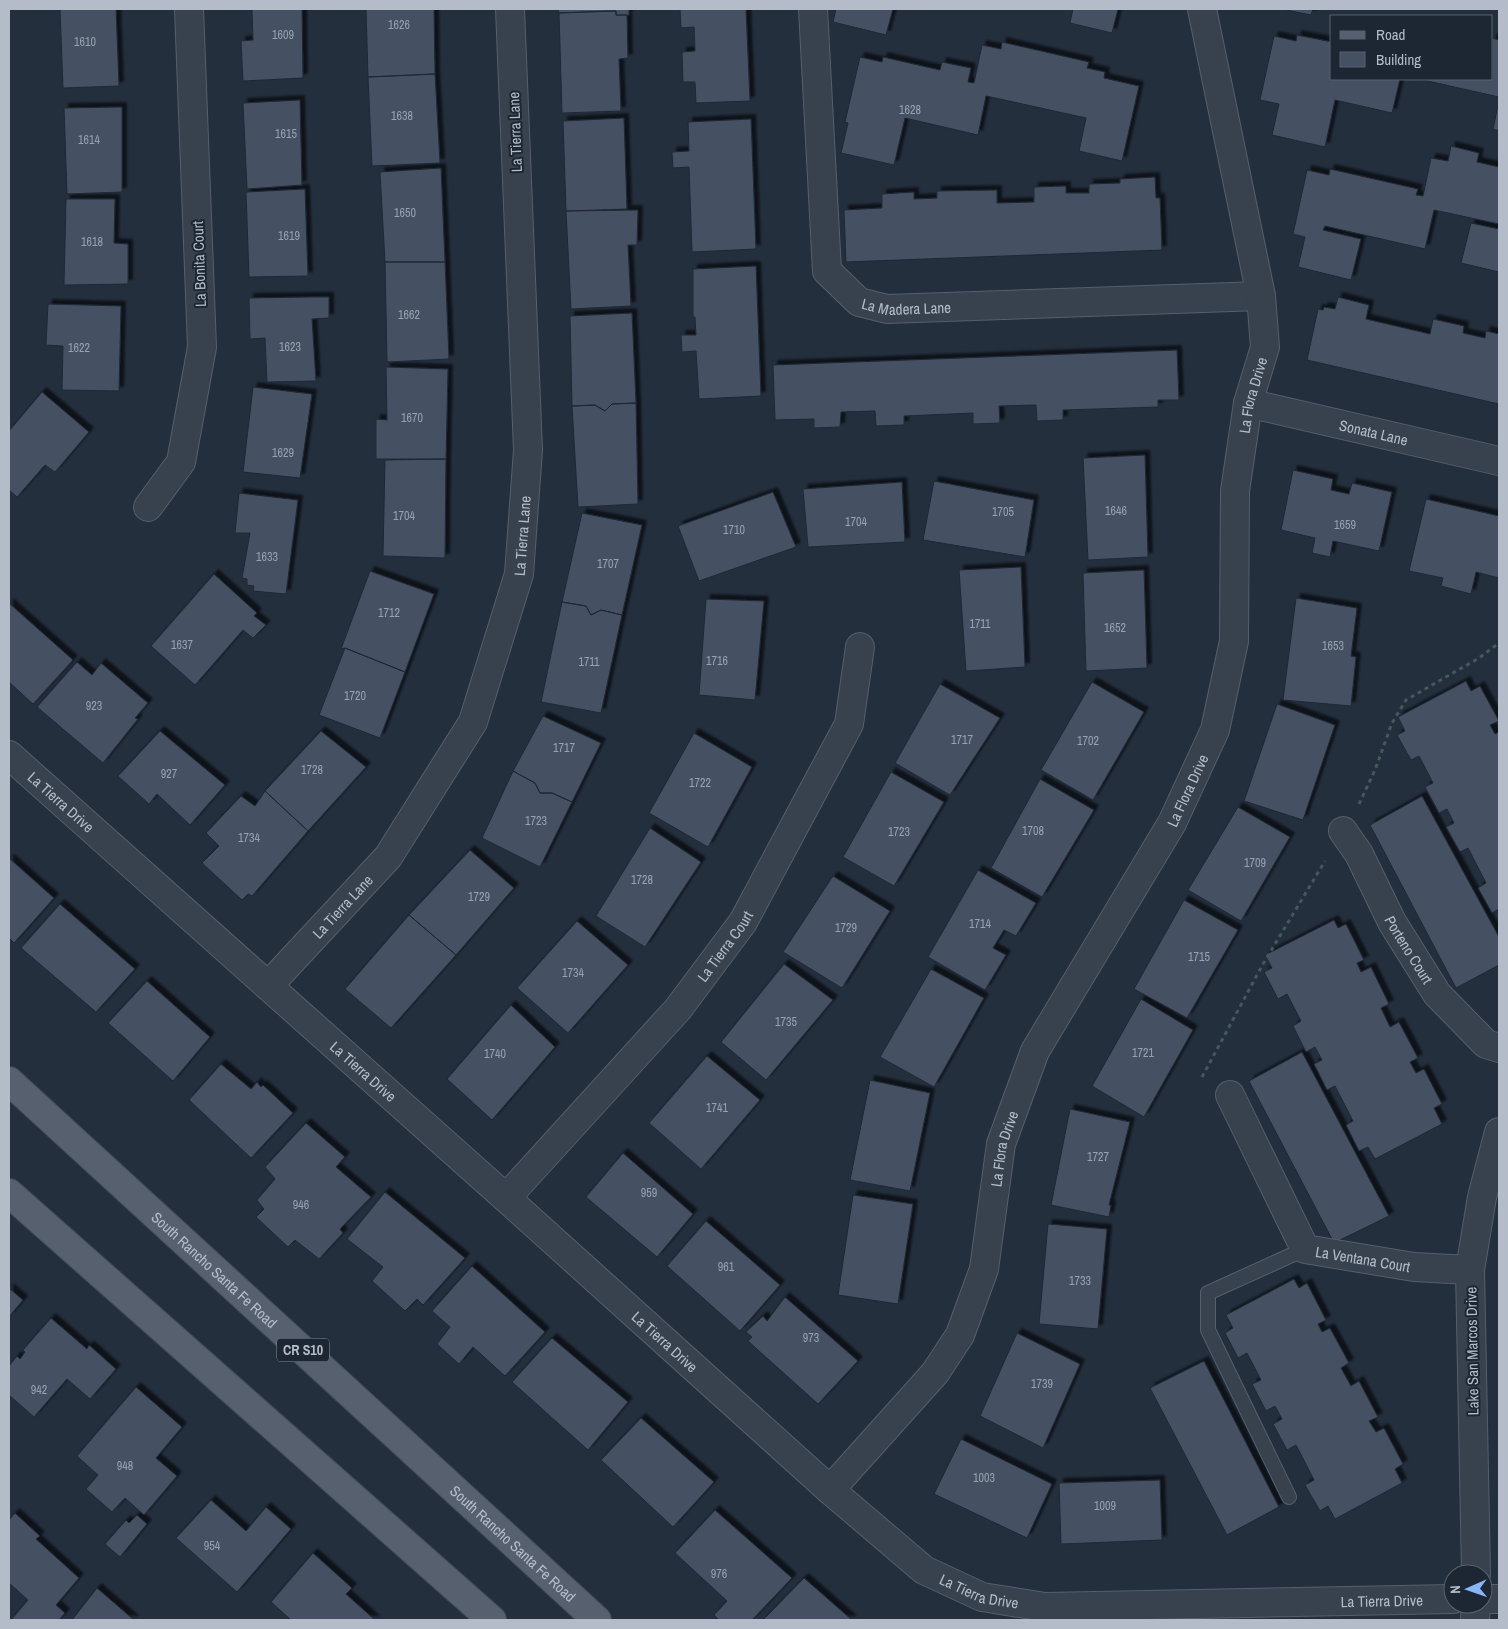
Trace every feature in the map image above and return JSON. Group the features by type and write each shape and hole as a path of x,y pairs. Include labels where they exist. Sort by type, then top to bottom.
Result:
{"main road":[{"name":"South Rancho Santa Fe Road","path":"9,1081 597,1620"},
{"path":"9,1193 492,1620"}],"street":[{"name":"La Bonita Court","path":"148,507 180,462 202,347 190,9"},
{"name":"La Tierra Lane","path":"268,986 388,858 473,722 519,574 528,450 510,9"},
{"name":"La Madera Lane","path":"813,9 827,271 858,302 887,309 1261,296"},
{"name":"La Flora Drive","path":"830,1490 935,1373 960,1335 984,1269 1001,1144 1035,1051 1172,823 1215,730 1234,641 1235,491 1248,403 1265,347 1261,296 1202,9"},
{"name":"Sonata Lane","path":"1248,403 1499,461"},
{"name":"La Tierra Court","path":"506,1198 678,1009 743,922 849,724 860,647"},
{"name":"La Tierra Drive","path":"9,755 830,1490 924,1570 982,1597 1045,1608 1194,1612 1443,1600"},
{"name":"Porteno Court","path":"1343,831 1359,854 1392,922 1437,994 1486,1044 1499,1048"},
{"name":"La Ventana Court","path":"1230,1096 1305,1249 1414,1267 1470,1270"},
{"name":"Lake San Marcos Drive","path":"1476,1564 1470,1270 1482,1197 1499,1132"}],"lane":[{"path":"1289,1497 1208,1330 1208,1293 1305,1249"}],"building":[{"path":"60,9 116,9 119,86 63,88"},
{"path":"252,9 302,9 303,78 243,81 241,41 253,40"},
{"path":"366,9 434,9 435,74 368,77"},
{"path":"558,9 629,9 629,15 616,15 616,11 559,13"},
{"path":"680,9 746,9 750,101 696,103 695,82 683,82 682,52 695,51 694,27 681,28"},
{"path":"836,9 893,9 886,35 833,22"},
{"path":"1073,9 1118,9 1112,33 1070,23"},
{"path":"1281,9 1313,9 1311,15"},
{"path":"616,11 616,15 627,15 628,58 619,59 621,111 562,113 559,13"},
{"path":"1297,35 1330,42 1330,80 1400,80 1392,113 1335,100 1325,147 1272,135 1279,104 1260,100 1274,36 1296,41"},
{"path":"1493,38 1499,40 1499,97 1423,80 1493,80"},
{"path":"1002,42 1089,62 1087,68 1105,72 1104,78 1139,86 1122,161 1079,151 1086,118 986,96 978,135 905,118 894,165 841,153 848,123 845,122 860,57 882,62 883,57 940,70 942,62 971,68 968,82 974,83 982,45 1001,49"},
{"path":"435,74 440,163 372,166 368,77"},
{"path":"300,100 302,185 247,189 243,103"},
{"path":"1499,101 1499,131 1493,129"},
{"path":"122,107 122,192 67,194 64,108"},
{"path":"624,118 627,209 566,211 563,121"},
{"path":"751,119 756,249 692,252 689,167 673,168 672,152 689,151 688,122"},
{"path":"1451,146 1479,153 1477,162 1499,167 1499,224 1434,210 1425,249 1325,226 1323,230 1361,239 1351,280 1298,267 1305,237 1293,234 1307,170 1329,175 1330,169 1418,189 1416,195 1423,196 1431,158 1448,161"},
{"path":"441,168 445,262 385,262 380,172"},
{"path":"1155,177 1156,198 1160,198 1162,250 846,262 844,210 882,208 882,194 914,192 914,199 937,198 937,191 997,190 997,203 1034,202 1034,187 1066,186 1066,193 1089,193 1089,184 1120,183 1120,179"},
{"path":"305,189 308,276 249,277 246,192"},
{"path":"66,199 115,199 114,243 128,244 128,284 64,285"},
{"path":"638,210 637,245 628,245 631,306 571,309 566,211"},
{"path":"1471,223 1499,229 1499,272 1461,263"},
{"path":"385,262 445,262 449,359 387,362"},
{"path":"756,266 761,396 699,399 696,351 682,352 681,335 696,335 695,317 693,317 693,269"},
{"path":"329,297 329,318 312,319 316,381 267,382 265,338 250,339 249,298"},
{"path":"1338,297 1369,305 1366,319 1430,334 1433,319 1464,326 1463,333 1485,338 1486,331 1499,334 1499,404 1307,360 1318,309 1323,310 1324,307 1335,309"},
{"path":"48,304 121,306 119,391 62,390 63,346 46,345"},
{"path":"632,313 636,403 612,404 605,411 595,405 572,406 570,316"},
{"path":"1177,350 1179,400 1158,400 1158,407 1063,410 1063,420 1037,421 1036,405 999,406 1000,423 973,424 973,413 904,416 904,425 876,426 875,411 841,412 840,427 814,428 814,419 775,420 773,365"},
{"path":"386,367 448,369 446,459 376,459 376,419 387,420"},
{"path":"253,387 312,394 300,478 243,472"},
{"path":"42,392 89,432 55,472 45,465 17,497 9,490 9,431"},
{"path":"636,403 638,504 578,507 572,406 595,405 605,411 612,404"},
{"path":"1145,455 1148,557 1088,560 1083,458"},
{"path":"446,459 445,558 383,556 385,460"},
{"path":"1293,470 1333,479 1331,490 1349,494 1352,483 1392,492 1379,551 1333,541 1330,557 1312,553 1315,538 1281,530"},
{"path":"934,481 1034,500 1025,557 923,540"},
{"path":"902,482 905,542 808,547 803,489"},
{"path":"773,492 796,547 699,581 678,526"},
{"path":"239,493 298,500 286,594 253,591 254,586 247,585 247,579 242,578 250,533 235,533"},
{"path":"1426,499 1499,516 1499,578 1476,572 1471,594 1441,586 1443,578 1409,571"},
{"path":"582,513 642,525 622,615 601,610 591,615 586,606 562,602"},
{"path":"1021,567 1025,667 966,671 959,570"},
{"path":"1144,570 1147,668 1086,671 1083,573"},
{"path":"370,571 434,594 405,672 345,648 341,649"},
{"path":"214,574 257,613 254,616 266,625 253,638 243,630 195,685 151,646"},
{"path":"1296,598 1357,608 1351,656 1356,657 1351,706 1283,700"},
{"path":"706,599 764,601 755,700 699,695"},
{"path":"562,602 586,606 591,615 601,610 622,615 601,713 541,702"},
{"path":"9,603 73,660 33,704 9,682"},
{"path":"345,648 405,672 380,738 319,715"},
{"path":"77,662 92,675 101,663 148,703 135,718 138,719 103,763 37,707"},
{"path":"1466,681 1471,691 1480,686 1499,721 1490,725 1495,734 1499,732 1499,909 1492,913 1478,888 1486,883 1468,848 1460,852 1446,827 1454,823 1447,809 1439,813 1425,787 1433,783 1419,756 1411,760 1397,735 1405,731 1398,717"},
{"path":"1092,682 1144,712 1093,800 1041,770"},
{"path":"940,684 1000,718 950,795 895,763"},
{"path":"1277,704 1335,725 1303,820 1244,801"},
{"path":"543,716 601,743 572,802 552,793 540,793 535,783 513,771"},
{"path":"160,731 225,785 190,825 157,794 149,804 118,776"},
{"path":"321,731 366,767 308,831 265,791"},
{"path":"694,733 752,767 708,847 649,813"},
{"path":"513,771 535,783 540,793 552,793 572,802 540,867 482,838"},
{"path":"891,772 944,802 894,886 843,857"},
{"path":"1040,779 1094,810 1042,897 991,868"},
{"path":"265,791 308,831 252,896 248,894 242,900 202,863 219,846 206,833 241,796 255,806"},
{"path":"1422,796 1499,937 1499,965 1456,988 1370,825"},
{"path":"1238,807 1290,837 1241,921 1188,890"},
{"path":"650,828 701,862 645,947 596,916"},
{"path":"470,850 514,888 456,955 409,915"},
{"path":"9,858 54,898 14,943 9,938"},
{"path":"978,870 1036,903 1016,936 1004,930 993,948 1006,955 985,990 928,957"},
{"path":"833,876 890,911 842,988 783,952"},
{"path":"1184,900 1238,930 1187,1018 1134,989"},
{"path":"60,904 135,969 96,1012 21,948"},
{"path":"409,915 456,955 391,1028 345,989"},
{"path":"1334,920 1338,928 1346,924 1364,960 1357,963 1361,972 1371,967 1389,1004 1381,1008 1390,1027 1399,1022 1418,1058 1410,1062 1416,1073 1424,1069 1442,1104 1434,1108 1442,1124 1375,1159 1368,1147 1359,1151 1346,1125 1353,1121 1335,1086 1327,1090 1314,1064 1322,1060 1315,1047 1306,1052 1293,1026 1301,1021 1287,994 1278,999 1264,972 1272,968 1265,955"},
{"path":"577,921 628,965 568,1033 517,988"},
{"path":"784,964 833,1000 766,1080 721,1042"},
{"path":"931,969 984,998 934,1087 880,1057"},
{"path":"147,981 210,1037 173,1081 108,1023"},
{"path":"1141,999 1193,1030 1144,1117 1092,1086"},
{"path":"511,1005 555,1047 492,1120 447,1079"},
{"path":"1302,1052 1389,1216 1334,1243 1249,1081"},
{"path":"707,1056 760,1100 701,1169 649,1123"},
{"path":"221,1064 251,1089 257,1082 261,1087 263,1085 293,1113 251,1158 189,1100"},
{"path":"870,1080 930,1093 910,1191 850,1180"},
{"path":"1070,1109 1130,1122 1109,1205 1111,1205 1109,1217 1051,1205"},
{"path":"306,1123 345,1157 336,1167 371,1197 340,1229 343,1233 319,1259 295,1240 288,1247 256,1217 264,1209 257,1200 275,1179 265,1167"},
{"path":"623,1153 693,1214 657,1257 586,1197"},
{"path":"385,1192 465,1258 423,1305 417,1299 405,1311 372,1281 383,1267 347,1239"},
{"path":"853,1195 913,1204 898,1304 838,1295"},
{"path":"706,1221 780,1285 740,1331 667,1266"},
{"path":"1048,1224 1107,1229 1098,1329 1039,1324"},
{"path":"472,1266 545,1332 505,1376 473,1347 459,1364 437,1344 450,1327 432,1311"},
{"path":"1294,1279 1299,1288 1307,1283 1326,1320 1318,1324 1322,1332 1330,1328 1349,1363 1341,1368 1351,1386 1359,1381 1378,1417 1369,1421 1376,1432 1384,1428 1403,1464 1395,1469 1402,1483 1335,1519 1328,1506 1320,1511 1305,1485 1314,1480 1296,1445 1287,1450 1273,1424 1282,1419 1275,1406 1266,1411 1252,1384 1261,1380 1247,1353 1238,1358 1225,1333 1233,1328 1226,1315"},
{"path":"9,1288 23,1300 9,1317"},
{"path":"785,1297 858,1361 818,1404 748,1341 752,1337 746,1332 763,1316 767,1321"},
{"path":"51,1318 87,1349 89,1345 116,1369 90,1399 67,1379 34,1417 9,1395 9,1366 17,1356 20,1359 25,1352 23,1350"},
{"path":"1017,1333 1080,1364 1043,1448 980,1416"},
{"path":"552,1338 628,1402 588,1450 512,1382"},
{"path":"1204,1361 1279,1507 1227,1535 1150,1388"},
{"path":"136,1387 182,1427 156,1458 177,1476 144,1515 125,1498 112,1512 86,1489 98,1475 77,1456"},
{"path":"641,1418 714,1482 673,1527 601,1460"},
{"path":"961,1439 1052,1484 1027,1538 934,1494"},
{"path":"1160,1480 1162,1540 1061,1544 1059,1483"},
{"path":"211,1500 246,1531 266,1507 291,1529 237,1592 176,1538"},
{"path":"715,1510 792,1578 752,1620 719,1620 714,1615 727,1601 675,1553"},
{"path":"15,1513 40,1536 36,1539 79,1578 56,1605 65,1613 59,1620 11,1620 28,1600 9,1583 9,1520"},
{"path":"137,1515 147,1524 120,1557 105,1544 126,1520 129,1523"},
{"path":"313,1553 352,1588 346,1594 375,1620 291,1620 271,1602"},
{"path":"804,1578 852,1620 763,1620"},
{"path":"97,1588 134,1620 72,1620"}]}
